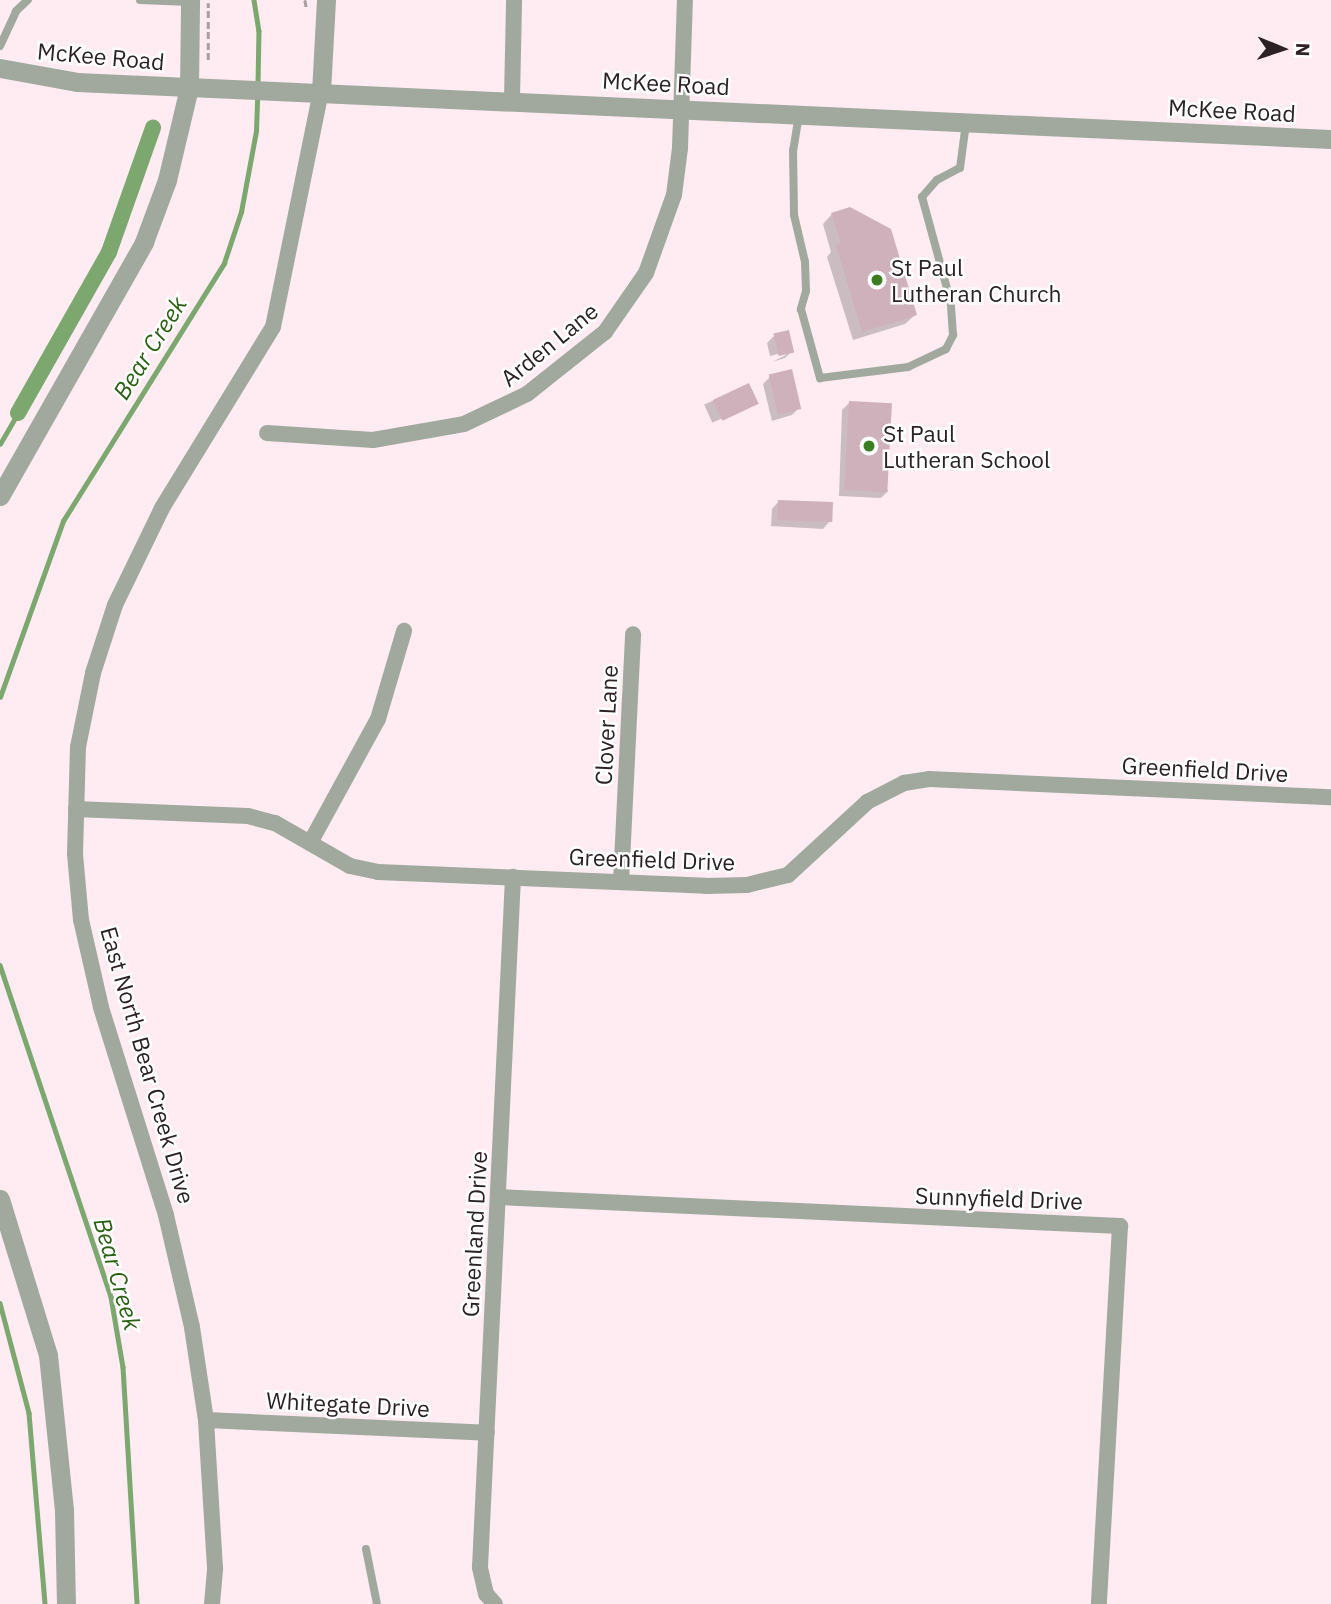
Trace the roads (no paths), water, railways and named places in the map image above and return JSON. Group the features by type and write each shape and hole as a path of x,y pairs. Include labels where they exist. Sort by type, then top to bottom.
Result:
{"street":[{"name":"East North Bear Creek Drive","path":"212,1604 215,1567 206,1420 192,1326 166,1215 101,1007 81,920 76,809 78,747 93,673 115,605 162,508 273,327 326,0"},
{"path":"512,99 514,0"},
{"name":"Arden Lane","path":"267,433 373,440 464,424 504,409 564,367 620,314 650,264 674,195 682,108 685,0"},
{"path":"0,496 144,242 167,180 190,88 190,1"},
{"name":"McKee Road","path":"0,68 77,82 512,99 1331,139"},
{"path":"310,843 377,719 404,631"},
{"name":"Clover Lane","path":"621,882 633,634"},
{"name":"Greenfield Drive","path":"76,809 248,816 275,823 350,866 378,872 747,885 788,874 867,802 904,783 929,779 1331,797"},
{"name":"Greenland Drive","path":"491,1599 480,1567 513,877"},
{"name":"Sunnyfield Drive","path":"498,1197 1120,1226 1099,1604"},
{"path":"0,1199 48,1355 64,1510 66,1604"},
{"name":"Whitegate Drive","path":"206,1420 487,1433"}],"lane":[{"path":"0,46 16,11 28,0"},
{"path":"141,0 190,1"},
{"path":"799,114 793,150 794,215 805,262 806,291 801,309 820,378 908,367 946,349 953,335 951,303 922,197 937,180 960,168 966,122"},
{"path":"366,1549 377,1604"}],"waterway":[{"name":"Bear Creek","path":"254,0 259,31 258,85"},
{"name":"Bear Creek","path":"0,697 63,521 224,263 241,212 256,131 257,94"},
{"path":"18,413 109,252 153,128"},
{"path":"0,444 18,413"},
{"name":"Bear Creek","path":"0,965 111,1297 123,1367 137,1604"},
{"path":"0,1303 29,1413 45,1604"}],"place":[{"name":"St Paul Lutheran Church","path":"877,280"},
{"name":"St Paul Lutheran School","path":"869,446"}]}
